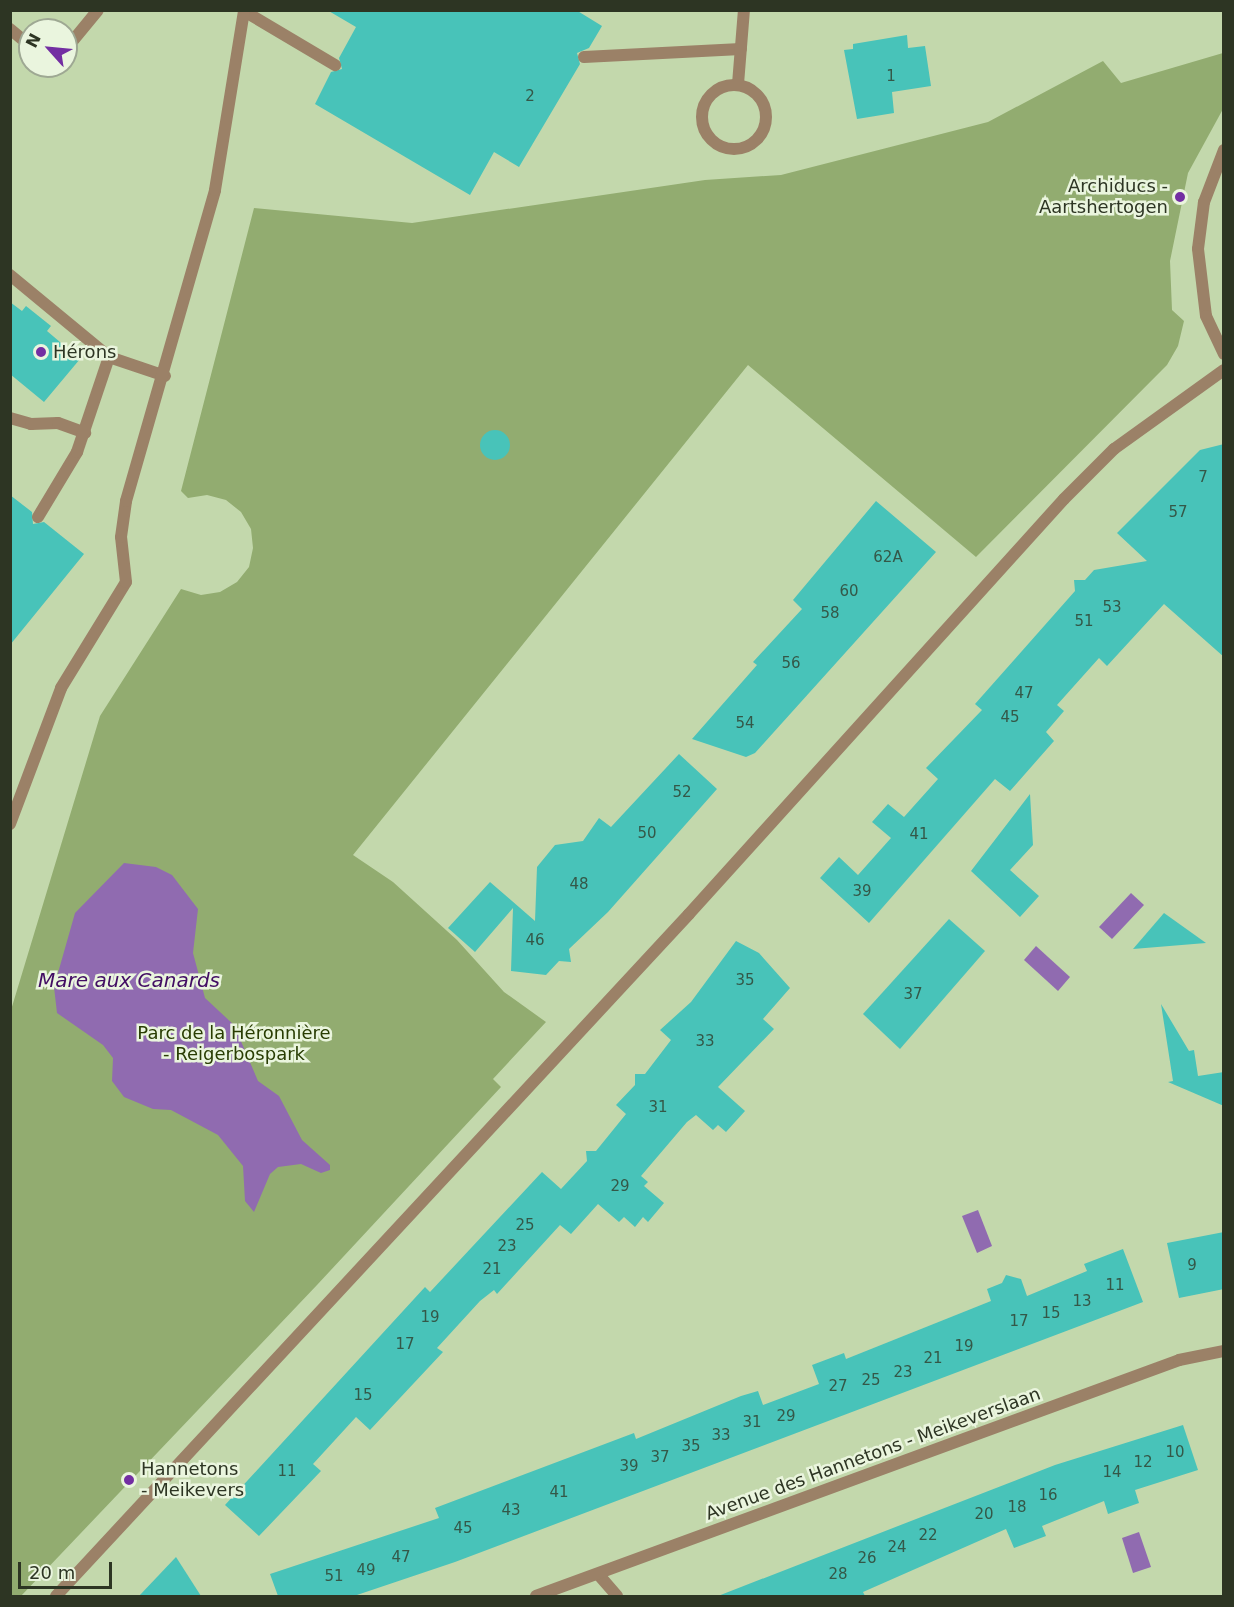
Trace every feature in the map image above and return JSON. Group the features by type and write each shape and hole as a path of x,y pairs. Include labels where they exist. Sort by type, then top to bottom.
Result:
{"street":[{"path":"78,34 98,10"},
{"path":"738,84 744,10"},
{"path":"10,824 61,688 126,582 121,537 126,501 165,376 215,190 244,11 335,65"},
{"path":"584,57 741,49"},
{"path":"738,84 754,91 765,105 767,123 746,149 729,150 713,143 702,118 712,93 738,84"},
{"path":"1224,150 1204,202 1198,249 1206,316 1224,354"},
{"path":"10,275 109,357 165,376"},
{"path":"38,517 61,483 85,433 109,357"},
{"path":"56,1596 689,914 1064,500 1114,449 1224,369"},
{"path":"10,418 31,424 58,423 85,433"},
{"name":"Avenue des Hannetons - Meikeverslaan","path":"536,1596 1179,1360 1224,1351"},
{"path":"598,1574 617,1596"}],"green space":[{"name":"Parc de la Héronnière - Reigerbospark","path":"1223,53 1223,109 1188,173 1170,261 1172,310 1184,321 1178,346 1167,365 976,557 748,365 353,855 393,882 457,940 504,992 546,1022 493,1079 501,1087 317,1285 21,1596 11,1596 11,1010 100,716 181,589 201,595 220,592 237,582 249,567 253,548 251,529 241,512 226,500 207,495 188,498 181,491 254,208 412,223 705,180 781,175 988,122 1103,61 1121,83"}],"water":[{"name":"Mare aux Canards","path":"124,863 156,867 172,875 198,909 193,953 205,998 234,1025 258,1081 279,1096 302,1140 330,1165 330,1170 321,1173 301,1164 278,1167 270,1174 254,1212 245,1201 243,1166 218,1135 171,1110 153,1109 124,1097 112,1081 113,1058 103,1045 57,1013 54,987 75,913"},
{"path":"1131,893 1144,905 1112,939 1099,927"},
{"path":"1036,946 1070,977 1058,991 1024,960"},
{"path":"978,1210 992,1246 977,1253 962,1216"},
{"path":"1139,1532 1151,1567 1133,1573 1122,1538"}],"building":[{"path":"327,10 576,10 602,26 589,48 577,53 580,64 519,167 494,152 470,195 315,104 331,72 342,69 339,58 356,27"},
{"path":"907,35 908,48 925,46 931,86 892,92 894,113 857,119 844,50 853,49 853,44"},
{"name":"Hérons","path":"10,302 22,311 26,306 51,326 47,331 80,359 44,402 10,374"},
{"path":"495,430 506,434 510,445 506,456 495,460 484,456 480,445 484,434"},
{"path":"1224,444 1224,657 1164,604 1107,666 1099,658 1057,705 1064,711 1046,732 1054,741 1010,791 995,779 869,923 820,878 839,857 858,875 891,838 872,822 888,804 904,817 938,779 926,768 982,710 975,704 1075,591 1074,580 1085,580 1094,570 1147,561 1117,533 1200,450"},
{"path":"10,495 32,512 33,524 44,522 84,554 10,645"},
{"path":"876,501 936,552 755,753 746,757 692,739 757,665 753,662 802,609 793,600"},
{"path":"679,754 717,789 608,912 569,949 571,962 559,961 546,975 511,971 513,908 475,952 448,928 490,882 535,921 537,867 555,845 583,841 599,818 611,827"},
{"path":"1030,794 1033,845 1010,870 1039,896 1020,917 971,871"},
{"path":"1164,913 1206,943 1133,949"},
{"path":"949,919 985,951 900,1049 863,1014"},
{"path":"736,941 759,953 790,988 763,1019 774,1029 718,1087 745,1111 726,1132 718,1125 713,1130 696,1115 687,1122 641,1176 648,1182 644,1186 664,1203 648,1222 643,1217 635,1227 624,1217 619,1222 598,1204 571,1234 560,1225 497,1294 494,1290 480,1301 437,1348 443,1352 370,1430 356,1417 313,1464 321,1471 259,1536 225,1505 425,1287 430,1292 542,1172 561,1189 587,1161 586,1151 596,1151 626,1114 616,1105 635,1085 635,1074 645,1074 671,1040 660,1030 691,1002"},
{"path":"1161,1004 1189,1051 1194,1050 1198,1076 1224,1072 1224,1106 1168,1082 1173,1081"},
{"path":"1224,1232 1224,1289 1179,1298 1167,1243"},
{"path":"1123,1249 1143,1302 455,1562 354,1596 278,1596 270,1574 439,1518 435,1508 634,1433 636,1439 758,1391 763,1405 819,1384 812,1365 844,1353 846,1359 991,1301 987,1289 1002,1283 1006,1275 1021,1279 1027,1296 1087,1271 1084,1264"},
{"path":"1183,1425 1198,1470 1135,1490 1139,1503 1108,1514 1104,1501 1042,1526 1046,1536 1014,1548 1006,1529 863,1592 865,1596 718,1596 1055,1465"},
{"path":"176,1557 201,1596 139,1596"}],"place":[{"name":"Archiducs - Aartshertogen","path":"1180,197"},
{"name":"Hérons","path":"41,352"},
{"name":"Hannetons - Meikevers","path":"129,1480"}]}
